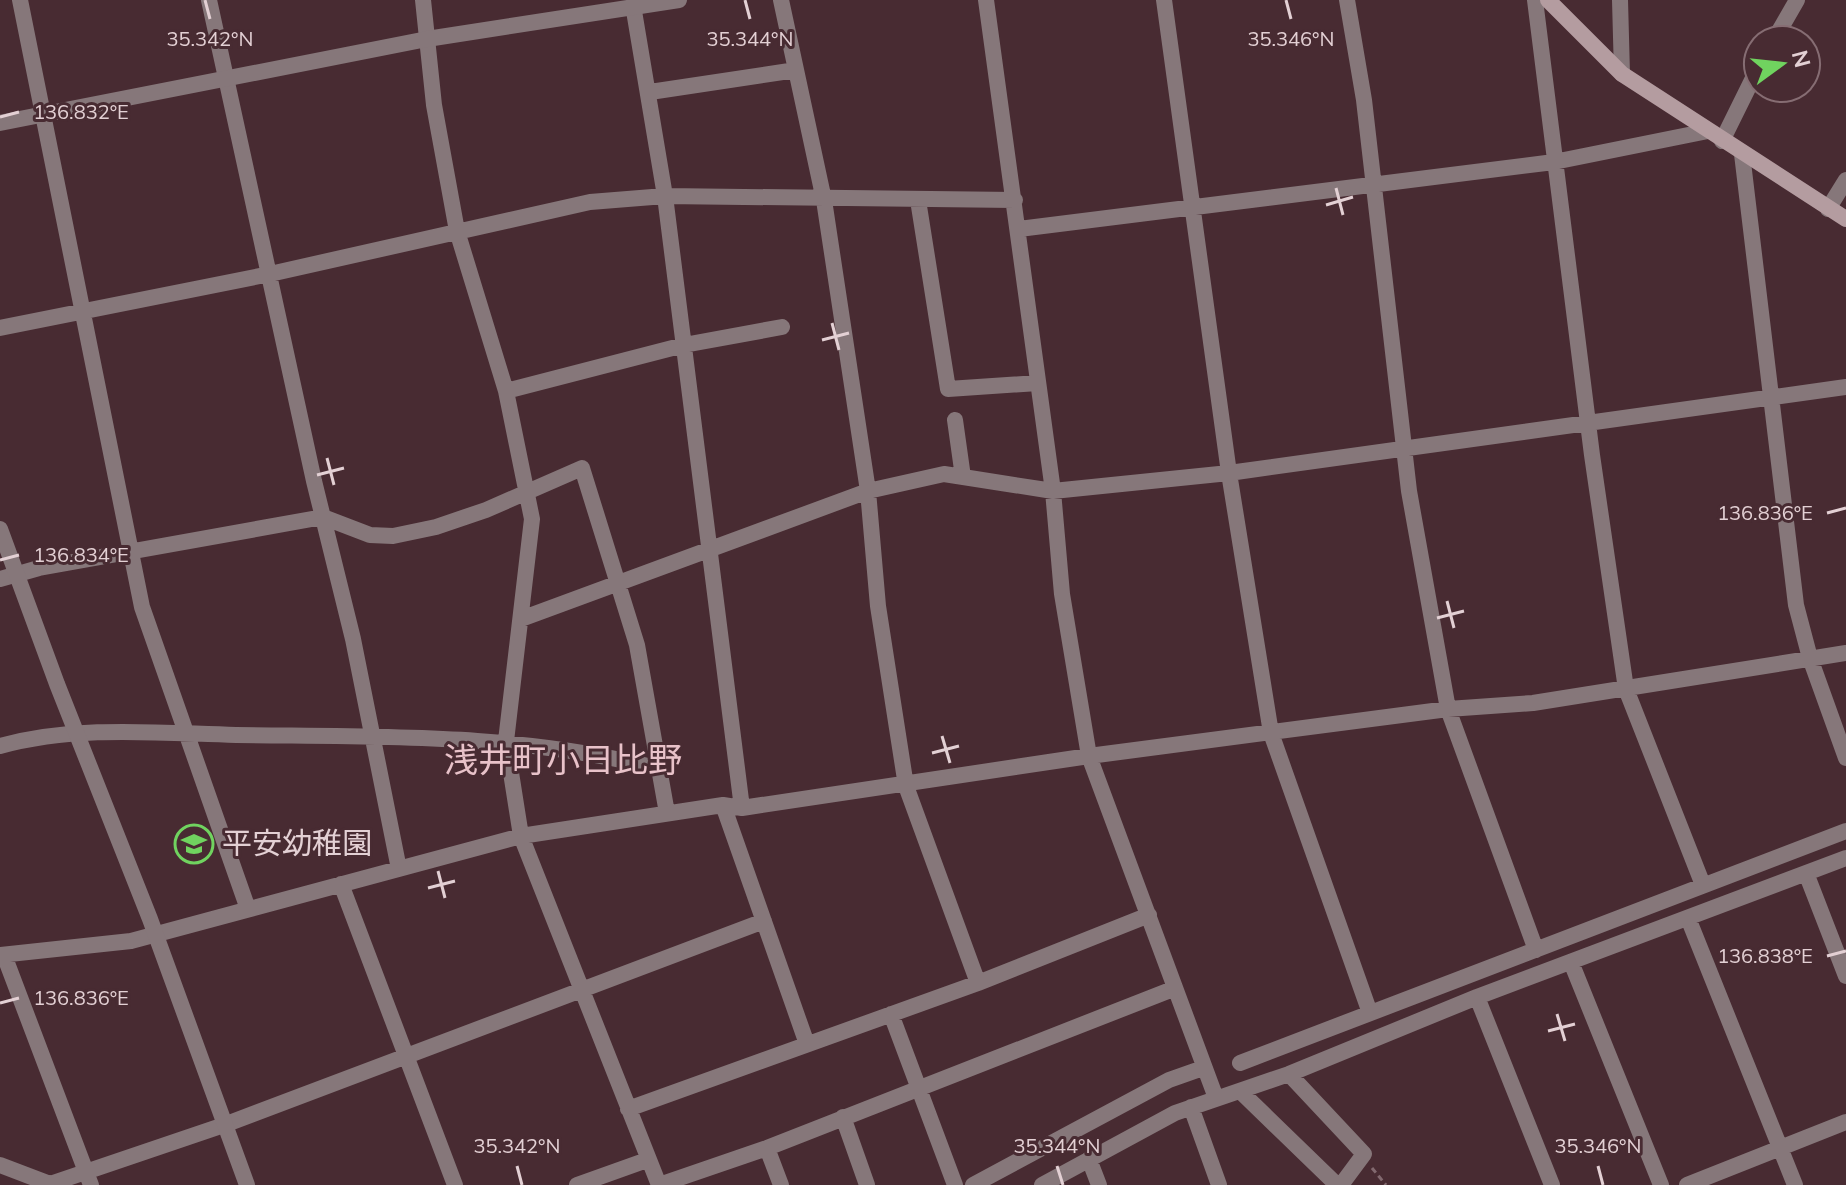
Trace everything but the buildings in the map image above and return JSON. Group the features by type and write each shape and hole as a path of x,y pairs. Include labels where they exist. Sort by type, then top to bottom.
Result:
{"main road":[{"path":"1548,0 1622,74 1846,219"}],"street":[{"path":"20,0 142,607 248,909"},
{"path":"209,0 399,869"},
{"path":"423,0 434,105 457,231 506,391 532,519 506,741 521,836 659,1185 767,1148 1173,989"},
{"path":"0,123 427,39 679,0"},
{"path":"781,0 824,200 868,491 878,606 906,786 978,983"},
{"path":"986,0 1053,491 1062,594 1089,756 1216,1098"},
{"path":"1164,0 1229,473 1271,733 1370,1013"},
{"path":"1347,0 1364,100 1405,450 1448,709 1536,950"},
{"path":"1535,0 1588,424 1626,689 1703,885"},
{"path":"1620,0 1622,74"},
{"path":"1783,24 1797,0"},
{"path":"633,5 665,196 742,808"},
{"path":"650,92 796,70"},
{"path":"1722,141 1742,100"},
{"path":"1019,229 1554,162 1708,131"},
{"path":"1742,154 1796,605 1810,658 1846,758"},
{"path":"1828,209 1846,180"},
{"path":"0,328 270,274 590,202 665,196 1015,200"},
{"path":"918,200 948,389 1038,383"},
{"path":"506,391 684,345 782,327"},
{"path":"521,619 868,491 934,476 963,477 1053,491 1229,473 1405,450 1846,387"},
{"path":"955,420 963,477"},
{"path":"8,576 323,517 370,535 393,536 436,527 582,468 637,645 667,813"},
{"path":"0,529 8,576 75,731 156,934 247,1185"},
{"path":"89,1178 2,955 90,947 156,934 521,836 723,805 742,808 906,786 1089,756 1448,709 1533,703 1846,653"},
{"path":"0,746 75,731 506,741 598,755 660,769"},
{"path":"723,805 807,1044"},
{"path":"1240,1063 1846,831"},
{"path":"1042,1185 1191,1107 1289,1074 1477,997 1846,858"},
{"path":"1806,873 1846,976"},
{"path":"341,884 455,1185"},
{"path":"628,1109 978,983 1149,915"},
{"path":"1688,918 1795,1185"},
{"path":"1,1166 50,1184 89,1178 581,988 764,921"},
{"path":"1571,962 1661,1185"},
{"path":"1477,997 1552,1185"},
{"path":"891,1014 955,1185"},
{"path":"973,1185 1169,1080 1203,1068"},
{"path":"1240,1091 1339,1185 1365,1159 1289,1074"},
{"path":"1191,1107 1219,1185"},
{"path":"843,1117 867,1185"},
{"path":"1687,1185 1846,1122"},
{"path":"767,1148 781,1185"},
{"path":"1089,1159 1099,1185"},
{"path":"577,1185 647,1160"},
{"path":"1,1166 6,1185"}],"path":[{"path":"1365,1159 1386,1185"}],"place":[{"name":"平安幼稚園","path":"194,844"}],"district":[{"name":"浅井町小日比野","path":"563,760"}]}
